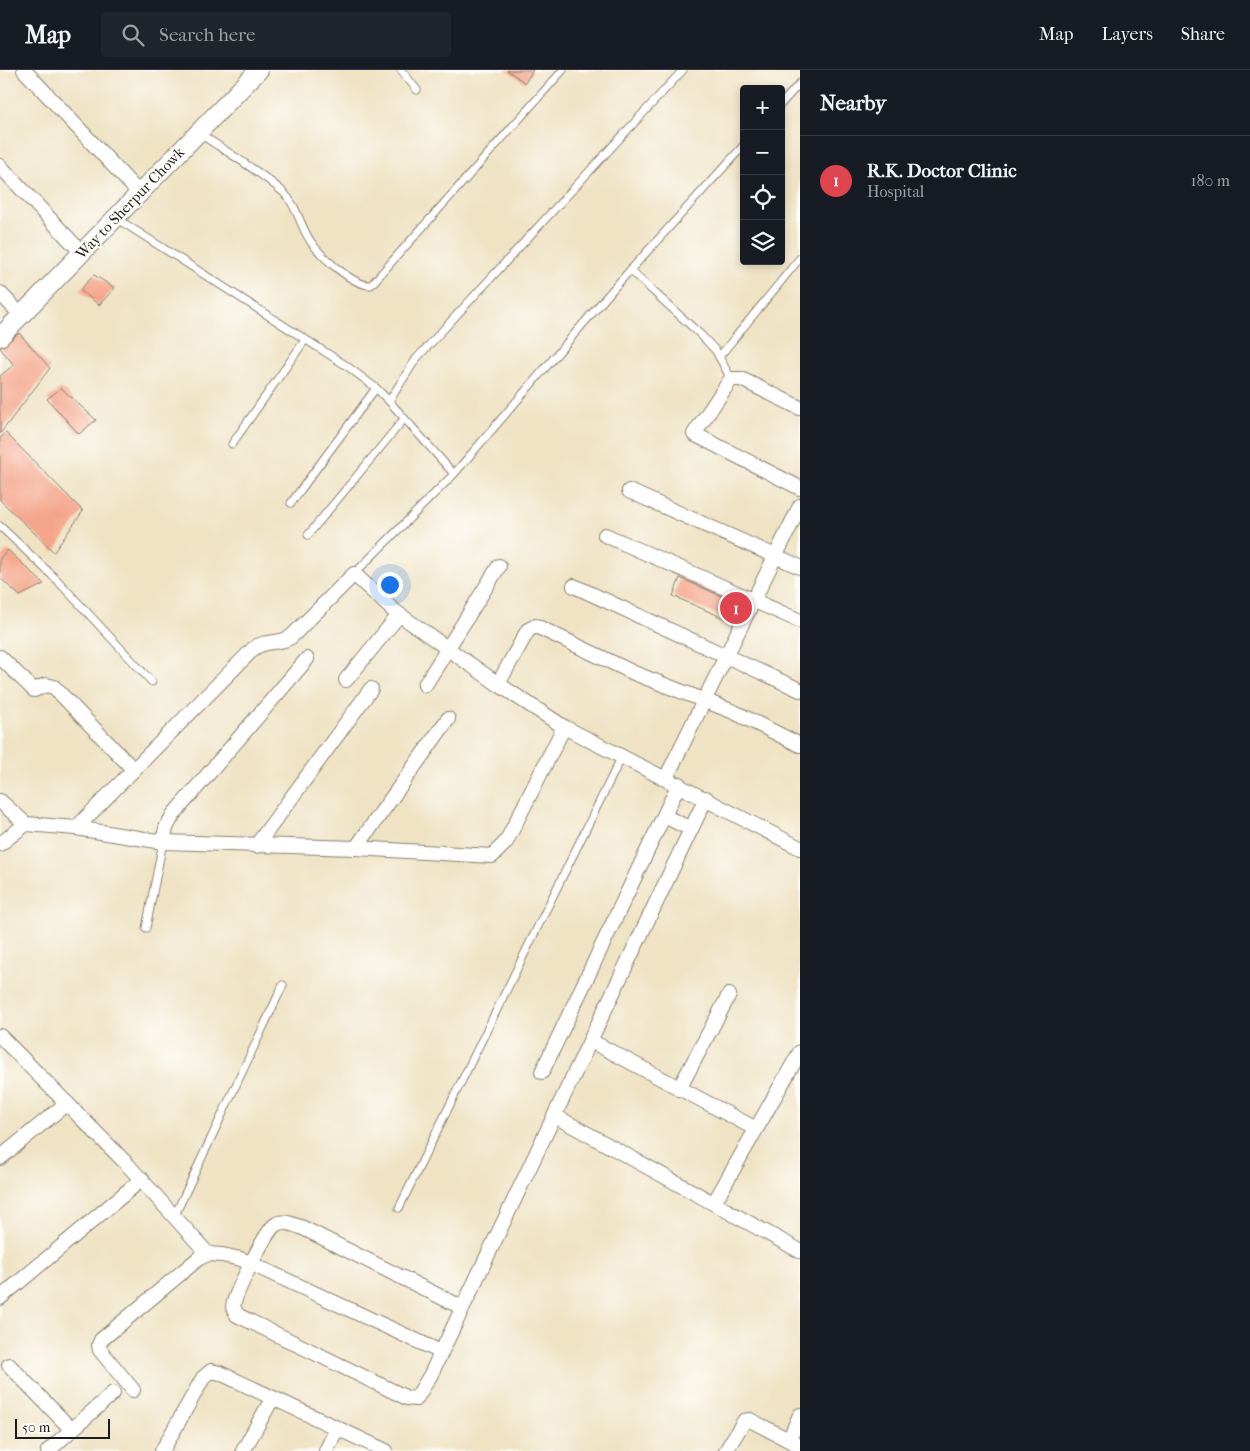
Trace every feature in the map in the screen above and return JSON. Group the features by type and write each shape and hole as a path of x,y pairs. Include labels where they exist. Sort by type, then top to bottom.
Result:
{"street":[{"path":"24,70 139,193"},
{"name":"Way to Sherpur Chowk","path":"0,337 259,70"},
{"path":"0,166 82,253"},
{"path":"0,293 21,315"},
{"path":"800,408 741,379 731,379 694,431 694,435 800,488"},
{"path":"629,491 800,567"},
{"path":"542,1072 664,816 672,781 704,701 728,656 800,506"},
{"path":"605,535 800,621"},
{"path":"425,685 499,566"},
{"path":"76,828 253,649 263,642 280,642 291,637 354,574 399,615 564,727 706,798 800,848"},
{"path":"574,586 800,690"},
{"path":"346,680 399,615"},
{"path":"498,684 528,630 536,626 634,673 734,712 800,745"},
{"path":"0,657 34,690 46,685 54,686 133,769"},
{"path":"163,842 166,828 173,815 307,659"},
{"path":"256,846 371,689"},
{"path":"356,848 448,719"},
{"path":"0,801 26,824 76,828 163,842 356,848 492,856 502,849 506,842 564,727"},
{"path":"463,1308 301,1227 283,1222 276,1224 270,1230 233,1302 237,1315 407,1398 416,1399 463,1308 556,1116 706,798"},
{"path":"664,816 691,830"},
{"path":"0,844 26,824"},
{"path":"678,1089 729,996"},
{"path":"0,1036 142,1179 208,1254"},
{"path":"591,1041 756,1129"},
{"path":"714,1203 800,1052"},
{"path":"0,1158 67,1103"},
{"path":"556,1116 800,1251"},
{"path":"0,1298 142,1179"},
{"path":"133,1390 100,1350 101,1340 199,1258 208,1254 222,1254 251,1264 441,1352"},
{"path":"9,1365 72,1430"},
{"path":"162,1451 207,1373 211,1371 220,1373 386,1451"},
{"path":"48,1451 113,1393"},
{"path":"243,1451 272,1399"},
{"path":"726,1451 744,1421 757,1423 794,1443 800,1415"},
{"path":"326,1451 337,1428"}],"lane":[{"path":"401,70 417,90"},
{"path":"198,132 283,192 296,211 311,241 325,257 357,281 364,285 371,284 563,70"},
{"path":"389,401 416,359 683,70"},
{"path":"785,100 800,83"},
{"path":"354,574 454,474 740,149"},
{"path":"116,218 376,388 454,474"},
{"path":"719,357 800,258"},
{"path":"631,271 696,329 719,357 731,379"},
{"path":"232,444 305,340"},
{"path":"291,503 376,388"},
{"path":"308,535 404,419"},
{"path":"0,526 57,580 152,682"},
{"path":"399,1208 622,756"},
{"path":"146,928 163,842"},
{"path":"175,1215 283,985"}],"building":[{"path":"507,70 533,70 525,83"},
{"path":"94,275 115,288 99,305 80,290"},
{"path":"19,333 50,368 0,434 0,376 14,365 0,348"},
{"path":"61,388 96,420 79,434 47,399"},
{"path":"6,433 83,511 54,552 0,500 0,438"},
{"path":"8,550 44,584 20,596 0,578 0,558"},
{"path":"680,578 742,605 733,622 673,596"}],"place":[{"name":"R.K. Doctor Clinic","path":"736,608"}]}
